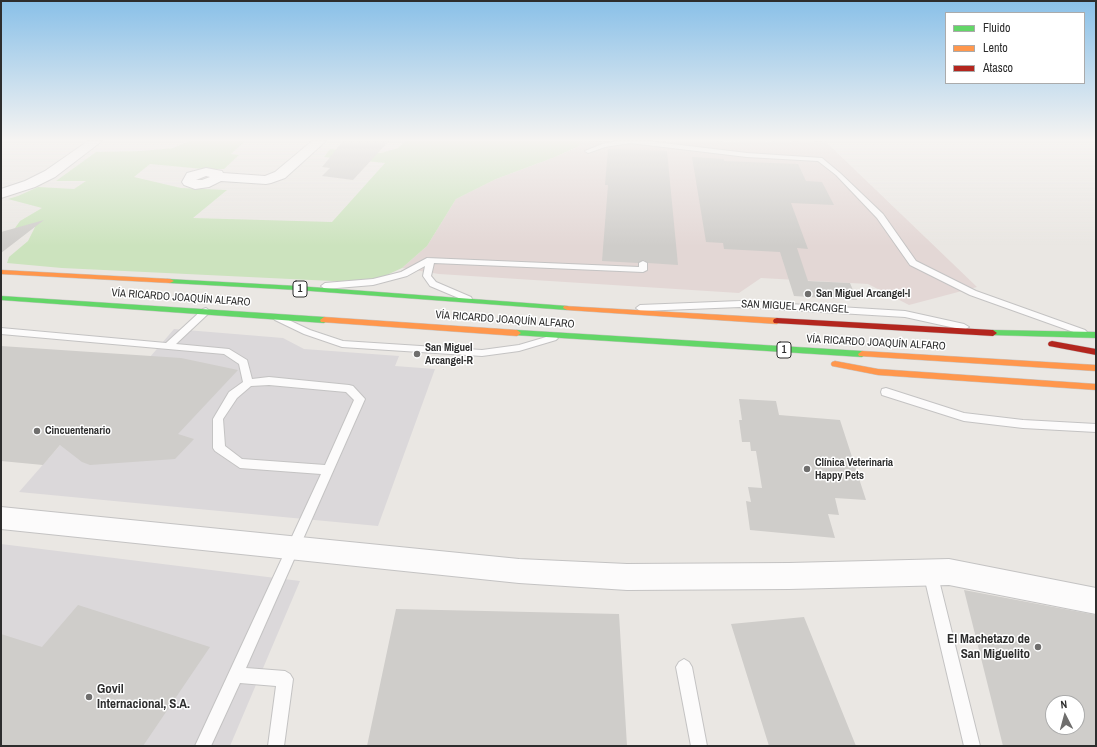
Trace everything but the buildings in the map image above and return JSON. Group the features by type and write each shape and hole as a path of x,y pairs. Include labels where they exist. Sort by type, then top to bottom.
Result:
{"main road":[{"name":"VÍA RICARDO JOAQUÍN ALFARO","path":"1,272 297,288 598,310 990,333"},
{"path":"59,285 93,278"},
{"name":"VÍA RICARDO JOAQUÍN ALFARO","path":"5,300 206,311 561,336 1096,368"},
{"path":"990,333 1093,335"},
{"path":"990,333 1096,352"},
{"path":"772,349 851,368 878,372 1096,387"}],"street":[{"path":"1,194 30,184 46,176"},
{"path":"218,177 266,180 278,176"},
{"path":"1,518 519,571 627,577 789,576 948,572 1096,600"}],"lane":[{"path":"840,176 880,216 912,263 973,293 1093,335"},
{"path":"297,288 373,282 404,274 430,260 643,270 643,263"},
{"path":"430,260 428,276 433,284 471,300"},
{"name":"SAN MIGUEL ARCANGEL","path":"598,310 740,304 905,314 990,333"},
{"path":"168,346 206,311"},
{"path":"274,316 307,332 342,344 482,353 518,348 561,336"},
{"path":"1,332 226,351 244,362 248,383"},
{"path":"202,746 236,675 329,470 360,399 349,389 268,382 248,383 233,395 218,419 219,448 240,463 329,470"},
{"path":"886,392 964,418 1023,424 1096,428"},
{"path":"930,572 972,746"},
{"path":"684,667 699,746"},
{"path":"236,675 285,679 276,746"}],"shaded area":[{"path":"504,176 861,176 977,287 909,305 868,284 761,278 739,293 439,274 402,268 427,246 456,199"},
{"path":"174,329 283,338 304,349 399,356 395,366 435,369 378,526 19,492 138,356 150,357"},
{"path":"1,544 300,581 230,746 1,746"}],"green space":[{"path":"63,176 135,176 134,177 181,188 227,190 193,218 332,222 373,176 504,176 456,199 427,246 402,268 378,279 354,281 62,268 7,263 9,257 28,241 35,227 15,228 20,221 42,208 8,199 38,187 74,189 86,181 56,181"}],"traffic: fast":[{"path":"170,281 297,288 567,308"},
{"path":"1,298 324,320"},
{"path":"517,333 862,354"},
{"path":"993,333 1096,335"}],"traffic: slow":[{"path":"1,272 170,281"},
{"path":"567,308 777,321"},
{"path":"324,320 517,333"},
{"path":"862,354 1096,368"},
{"path":"835,364 878,372 1096,387"}],"traffic: jam":[{"path":"777,321 993,333"},
{"path":"1052,344 1096,352"}],"place":[{"name":"San Miguel Arcangel-I","path":"808,294"},
{"name":"San Miguel Arcangel-R","path":"417,354"},
{"name":"Cincuentenario","path":"37,431"},
{"name":"Clínica Veterinaria Happy Pets","path":"807,469"},
{"name":"El Machetazo de San Miguelito","path":"1038,647"},
{"name":"Govil Internacional, S.A.","path":"89,697"}]}
